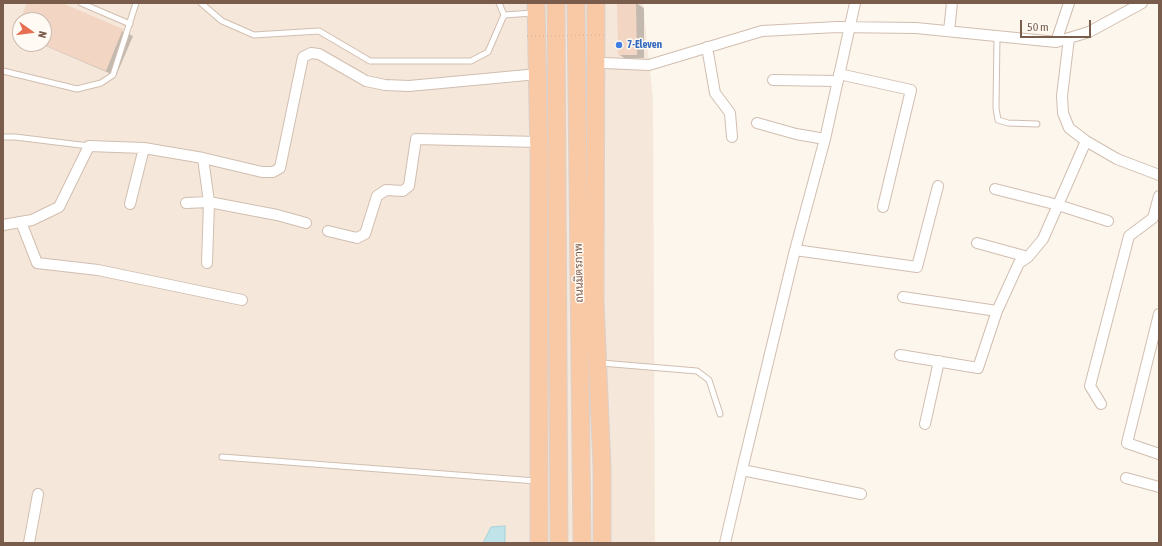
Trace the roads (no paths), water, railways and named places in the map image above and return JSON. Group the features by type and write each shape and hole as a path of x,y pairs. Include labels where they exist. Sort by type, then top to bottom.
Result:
{"highway":[{"name":"ถนนมิตรภาพ","path":"556,3 559,543"},
{"name":"ถนนมิตรภาพ","path":"576,3 582,543"},
{"name":"ถนนมิตรภาพ","path":"596,3 594,261 602,543"},
{"path":"536,8 539,174 539,543"},
{"path":"579,253 595,168"},
{"path":"539,174 557,253"}],"street":[{"path":"725,543 795,250 825,139 854,3"},
{"path":"949,31 952,3"},
{"path":"1056,42 1069,3"},
{"path":"604,63 649,65 762,31 848,28 916,28 1056,42 1089,32 1142,3"},
{"path":"1069,38 1062,96 1063,113 1069,128 1086,141 1117,159 1159,175"},
{"path":"707,47 716,92 730,113 732,137"},
{"path":"3,225 32,220 59,207 89,146 144,148 203,158 262,172 273,172 280,168 303,57 311,53 319,54 366,81 385,85 409,86 538,74"},
{"path":"773,80 839,77 911,90 883,207"},
{"path":"757,123 791,133 825,139"},
{"path":"328,232 356,238 365,234 377,196 386,190 403,191 409,186 416,139 538,142"},
{"path":"900,356 978,368 997,311 1019,264 1028,257 1043,238 1086,141"},
{"path":"130,204 144,148"},
{"path":"203,158 209,202 207,262"},
{"path":"795,250 916,267 938,186"},
{"path":"995,189 1058,205 1108,221"},
{"path":"1101,404 1090,386 1128,236 1153,218 1159,196"},
{"path":"186,203 209,202 277,215 306,224"},
{"path":"21,222 37,263 98,270 242,300"},
{"path":"977,243 1028,257"},
{"path":"903,297 997,311"},
{"path":"1159,314 1127,443 1159,454"},
{"path":"925,424 939,361"},
{"path":"742,470 861,494"},
{"path":"1126,478 1159,487"},
{"path":"29,543 38,494"}],"lane":[{"path":"81,3 130,24"},
{"path":"3,71 77,89 101,83 113,75 136,3"},
{"path":"201,3 222,21 254,34 319,31 370,61 471,61 488,52 504,15 499,3"},
{"path":"504,15 536,8"},
{"path":"997,36 996,108 998,120 1008,123 1037,124"},
{"path":"3,137 15,137 89,146"},
{"path":"597,363 697,371 709,380 720,414"},
{"path":"222,457 538,481"}],"water":[{"path":"505,526 505,543 483,543 491,527"}],"place":[{"name":"7-Eleven","path":"619,45"}]}
